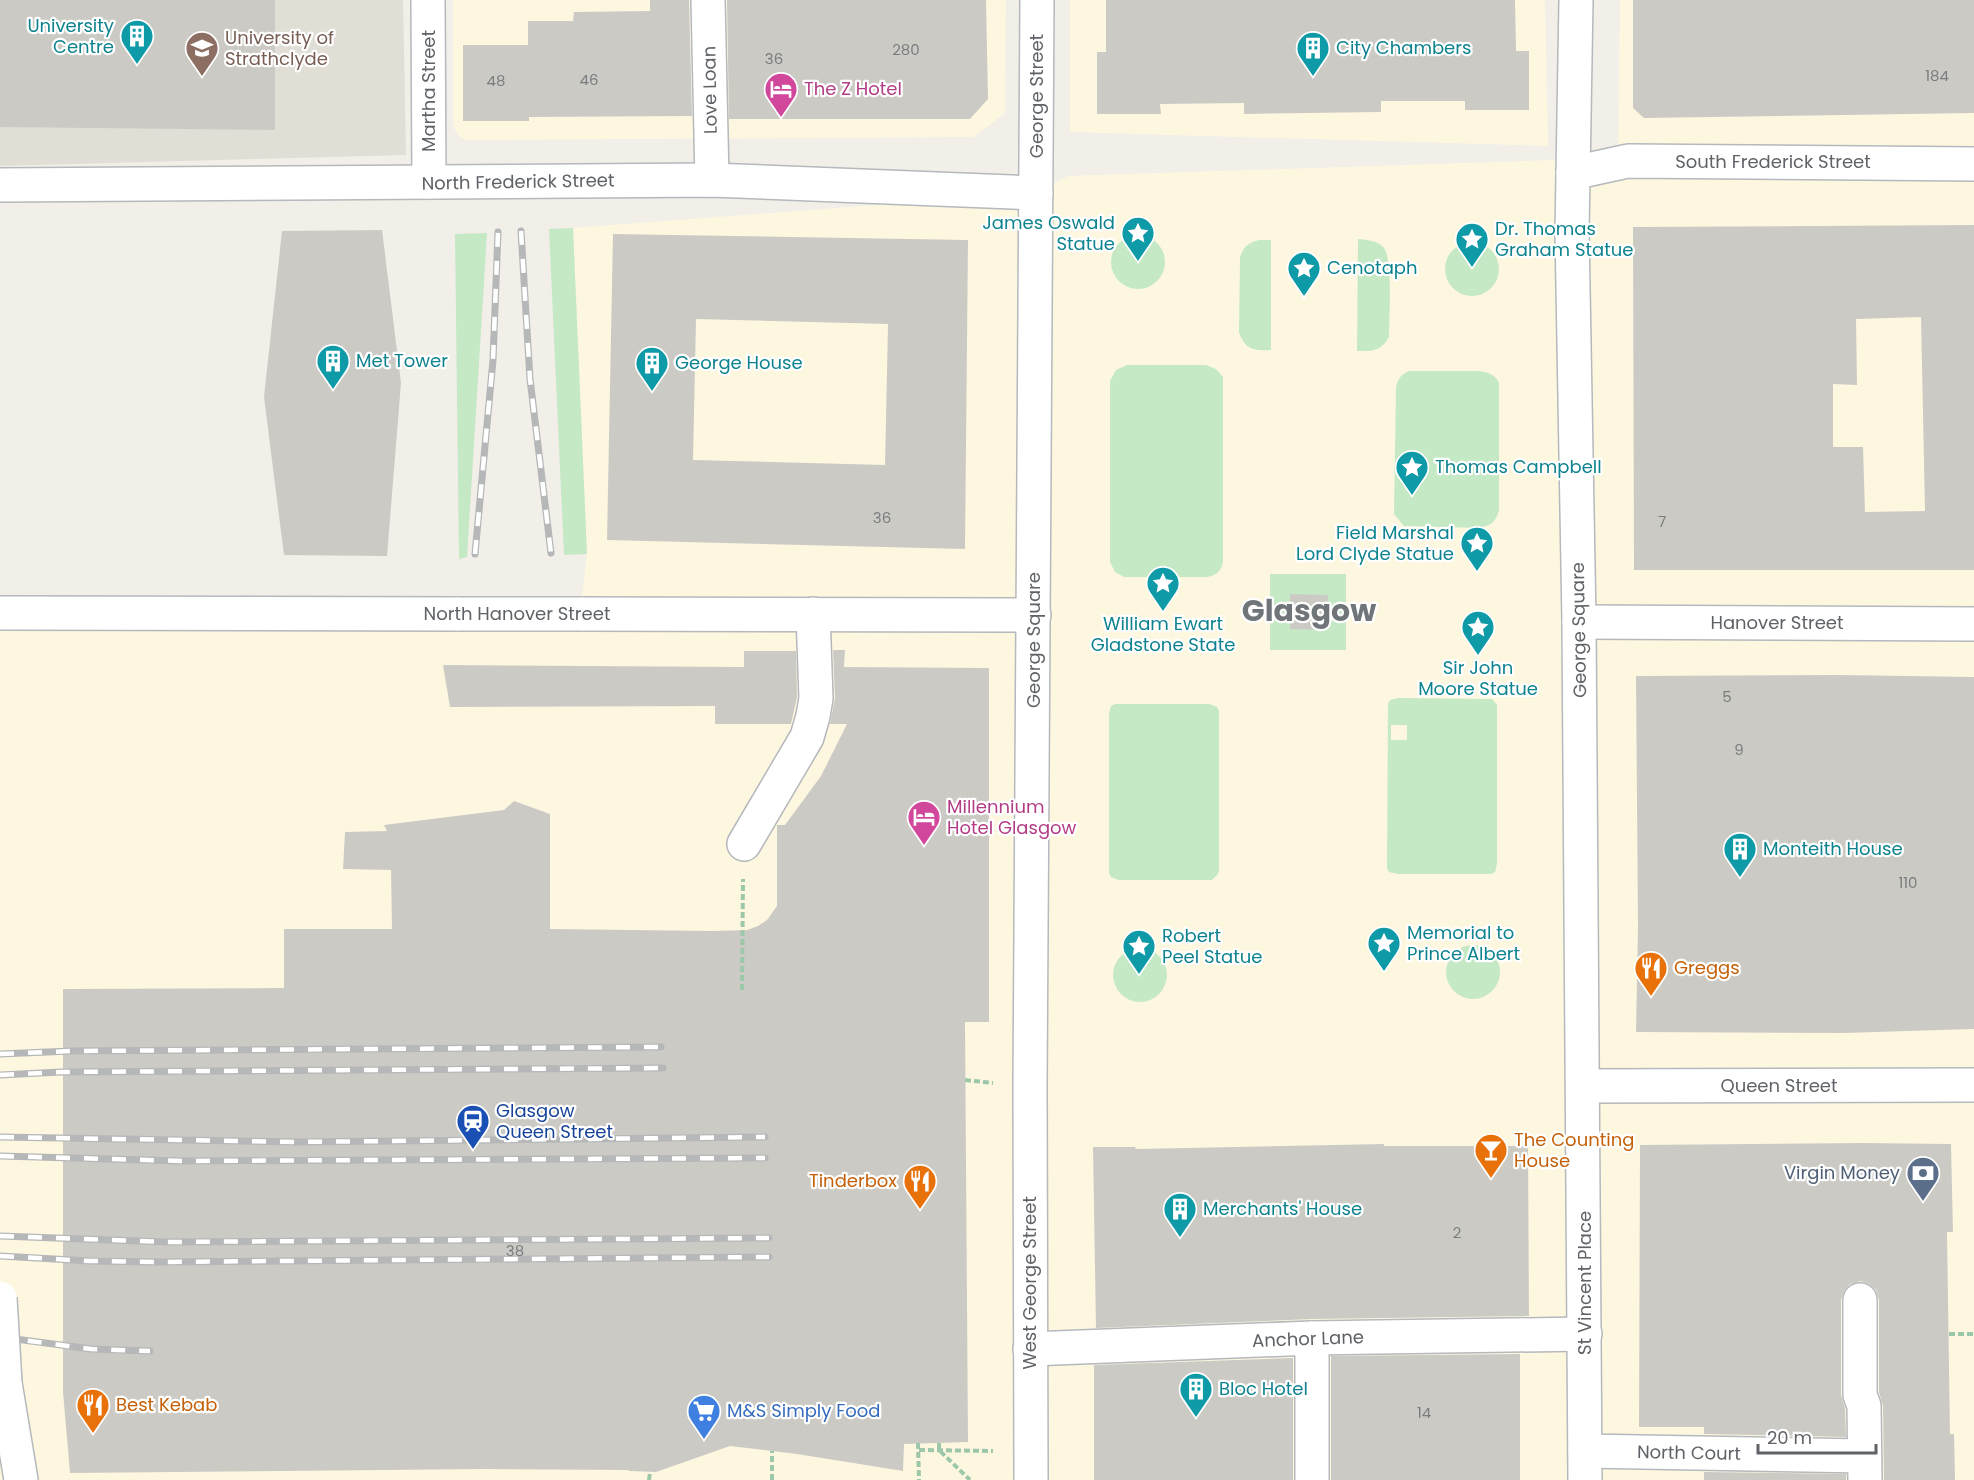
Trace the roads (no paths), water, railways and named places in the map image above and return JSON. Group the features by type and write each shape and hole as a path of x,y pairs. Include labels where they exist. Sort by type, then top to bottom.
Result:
{"street":[{"name":"Martha Street","path":"428,0 429,183"},
{"name":"Love Loan","path":"708,0 712,180"},
{"name":"George Street","path":"1036,193 1037,0"},
{"name":"George Square","path":"1576,0 1572,244 1584,1086"},
{"name":"South Frederick Street","path":"1573,173 1628,161 1974,164"},
{"name":"North Frederick Street","path":"0,185 712,180 1036,193"},
{"name":"George Square","path":"1030,1086 1036,193"},
{"name":"North Hanover Street","path":"0,613 1034,615"},
{"path":"744,844 807,736 813,716 816,698 813,614"},
{"name":"Hanover Street","path":"1579,622 1974,624"},
{"name":"Queen Street","path":"1584,1086 1974,1085"},
{"name":"West George Street","path":"1030,1086 1031,1480"},
{"name":"St Vincent Place","path":"1584,1086 1585,1466"},
{"path":"0,1298 5,1383 21,1480"},
{"path":"1860,1300 1860,1395 1864,1406 1864,1468"},
{"name":"Anchor Lane","path":"1030,1349 1312,1338 1585,1334"},
{"path":"1312,1338 1312,1480"},
{"name":"North Court","path":"1585,1466 1864,1468"}],"railway":[{"path":"521,231 530,379 551,553"},
{"path":"475,554 493,360 498,232"},
{"path":"0,1054 71,1051 661,1047"},
{"path":"0,1075 61,1072 663,1068"},
{"path":"0,1137 296,1142 765,1137"},
{"path":"0,1156 182,1161 765,1158"},
{"path":"0,1236 166,1242 769,1238"},
{"path":"0,1256 156,1262 769,1257"},
{"path":"0,1337 91,1349 150,1351"}],"place":[{"name":"University Centre","path":"137,65"},
{"name":"University of Strathclyde","path":"202,77"},
{"name":"City Chambers","path":"1313,77"},
{"name":"The Z Hotel","path":"781,118"},
{"name":"James Oswald Statue","path":"1138,262"},
{"name":"Dr. Thomas Graham Statue","path":"1472,268"},
{"name":"Cenotaph","path":"1304,297"},
{"name":"Met Tower","path":"333,390"},
{"name":"George House","path":"652,392"},
{"name":"Thomas Campbell","path":"1412,496"},
{"name":"Field Marshal Lord Clyde Statue","path":"1477,572"},
{"name":"William Ewart Gladstone State","path":"1163,612"},
{"name":"Sir John Moore Statue","path":"1478,656"},
{"name":"Millennium Hotel Glasgow","path":"924,846"},
{"name":"Monteith House","path":"1740,878"},
{"name":"Memorial to Prince Albert","path":"1384,972"},
{"name":"Robert Peel Statue","path":"1139,975"},
{"name":"Greggs","path":"1651,997"},
{"name":"Glasgow Queen Street","path":"473,1150"},
{"name":"The Counting House","path":"1491,1179"},
{"name":"Virgin Money","path":"1923,1202"},
{"name":"Tinderbox","path":"920,1210"},
{"name":"Merchants' House","path":"1180,1238"},
{"name":"Bloc Hotel","path":"1196,1418"},
{"name":"Best Kebab","path":"93,1434"},
{"name":"M&S Simply Food","path":"704,1440"}],"district":[{"name":"Glasgow","path":"1309,611"}]}
